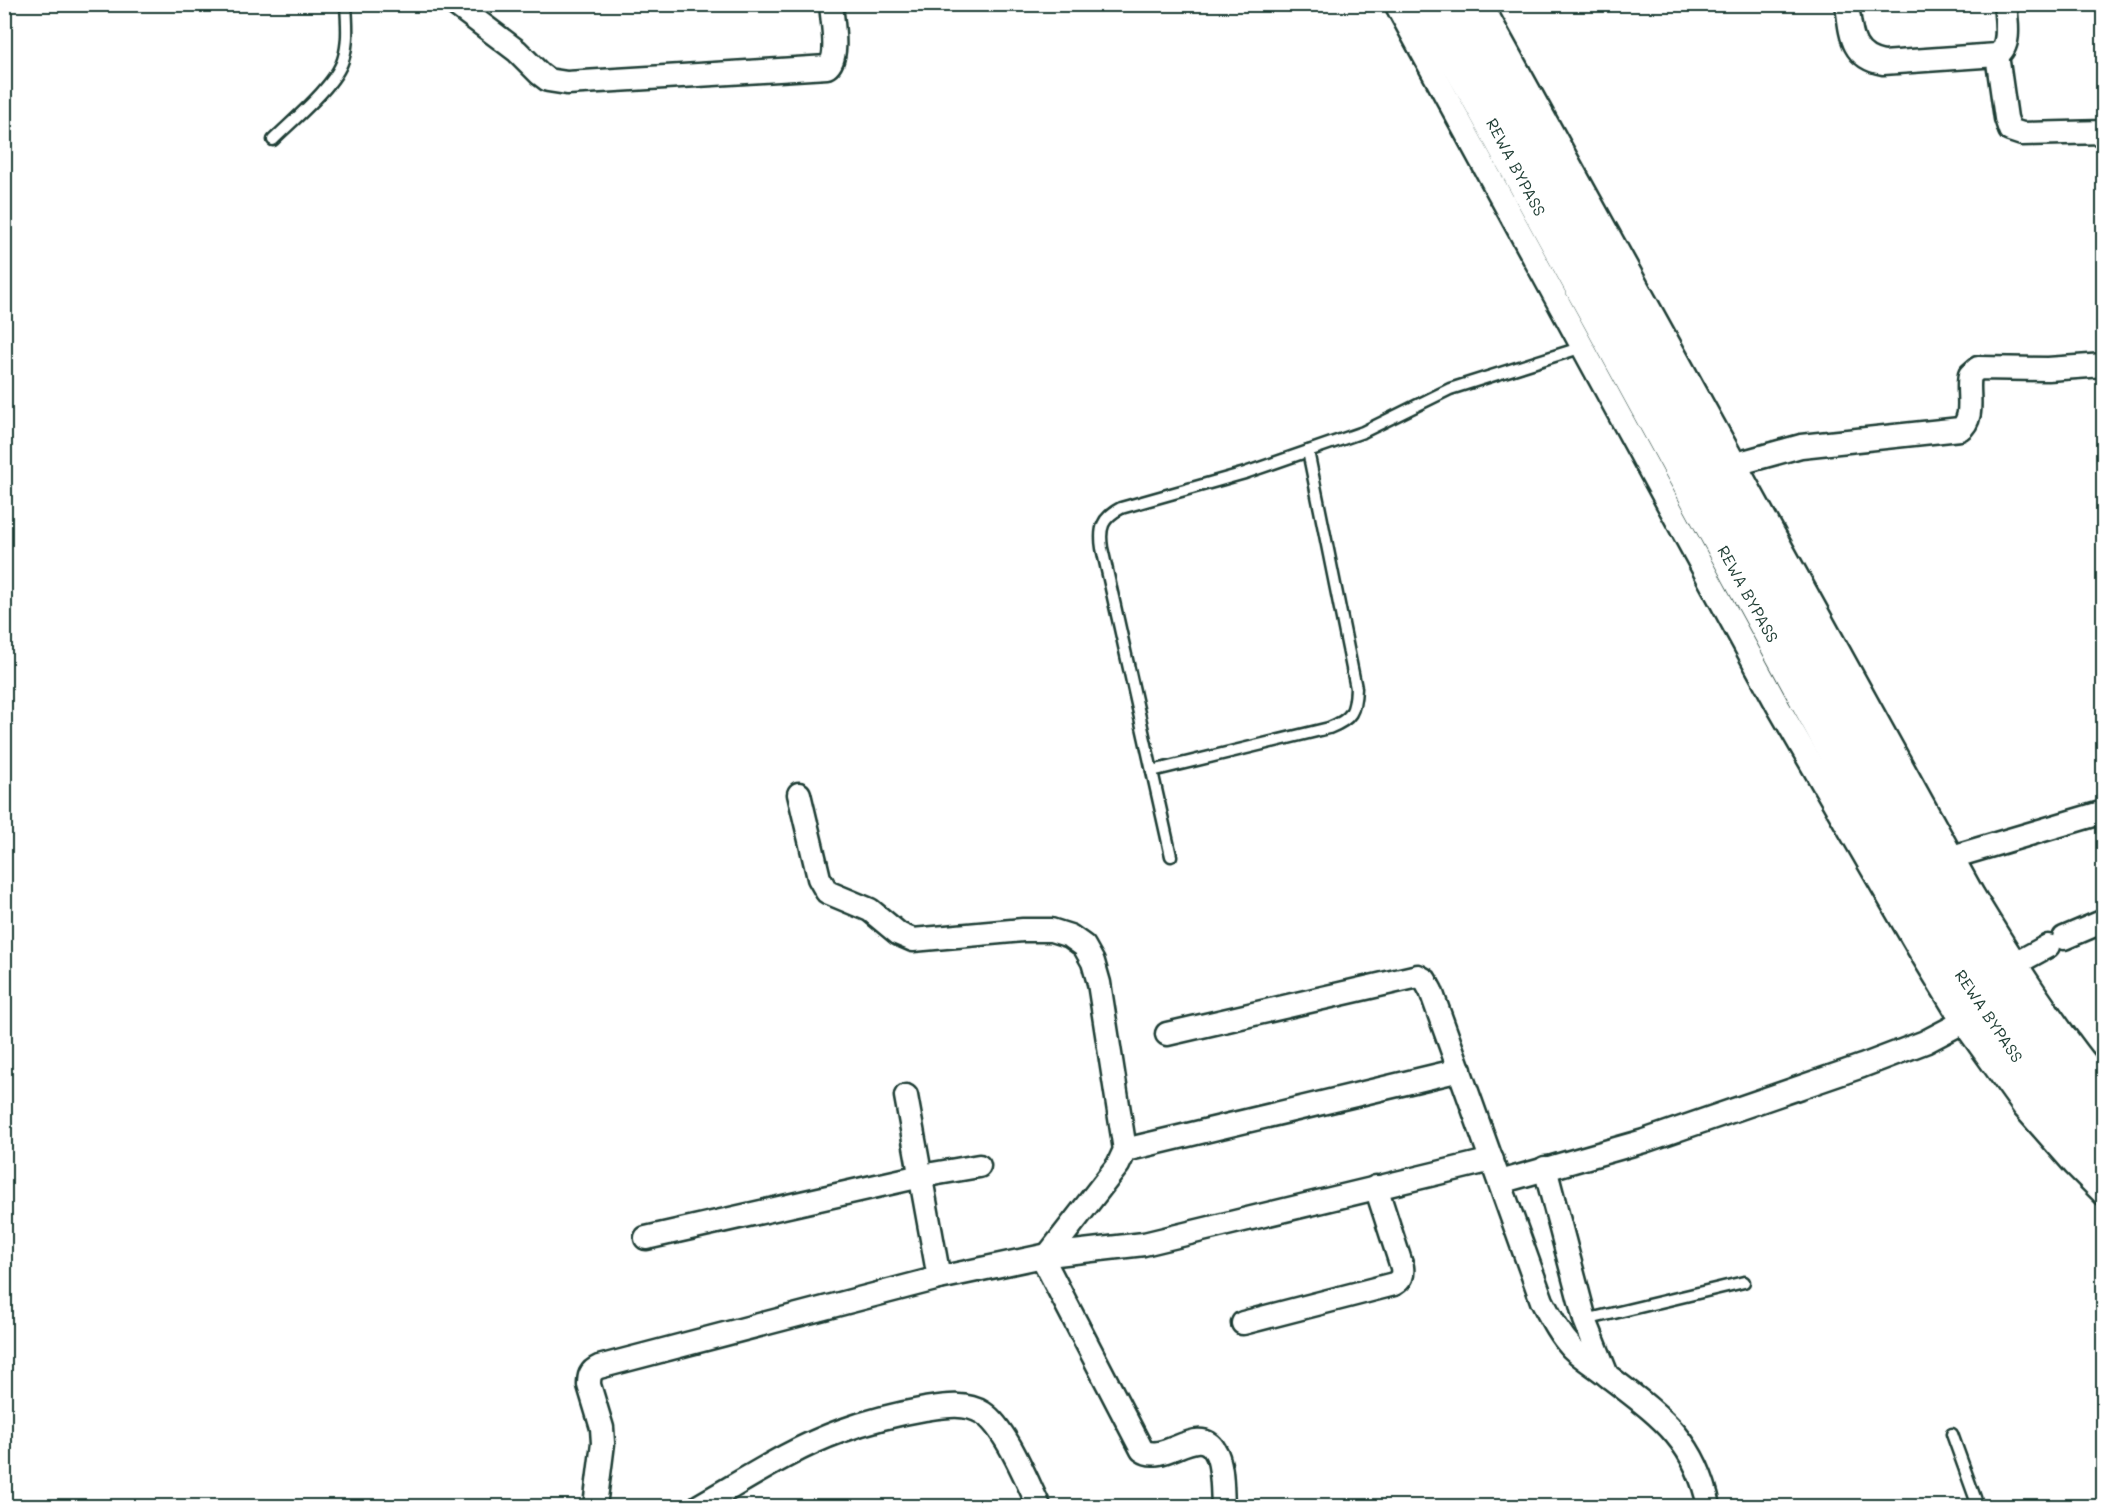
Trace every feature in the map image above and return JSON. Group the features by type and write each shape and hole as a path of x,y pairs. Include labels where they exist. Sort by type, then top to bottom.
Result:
{"highway":[{"name":"REWA BYPASS","path":"1425,4 1940,940 1983,1012 2077,1135 2103,1162"},
{"name":"REWA BYPASS","path":"1456,4 1964,921 2014,1004 2103,1118"}],"street":[{"path":"454,4 517,51 548,80 567,83 827,67 831,64 834,54 831,4"},
{"path":"1396,4 1778,706 1963,1022 2024,1107 2075,1166 2103,1194"},
{"path":"1481,4 1952,856 2015,964 2063,1034 2103,1086"},
{"path":"1847,4 1856,47 1863,56 1871,61 1883,63 1997,55 2006,45 2005,4"},
{"path":"1997,55 2006,118 2010,130 2022,134 2103,132"},
{"path":"1736,464 1802,446 1960,429 1967,423 1970,375 1978,368 2048,369 2103,365"},
{"path":"799,794 819,878 823,886 834,896 870,910 904,938 913,940 1023,930 1051,930 1070,936 1084,946 1093,962 1099,983 1125,1150 1118,1165 1045,1256"},
{"path":"1952,856 2103,812"},
{"path":"2015,964 2103,921"},
{"path":"1167,1034 1418,976 1422,977 1428,984 1542,1301 1552,1320 1572,1347 1676,1433 1688,1448 1705,1484 1709,1506"},
{"path":"1500,1182 1644,1141 1862,1066 1925,1042 1963,1022"},
{"path":"1125,1150 1460,1070"},
{"path":"906,1096 939,1278"},
{"path":"595,1506 603,1443 602,1428 589,1385 594,1369 939,1278 1045,1256 1144,1244 1492,1160"},
{"path":"646,1238 921,1176 978,1166"},
{"path":"1545,1168 1584,1320 1607,1375"},
{"path":"1243,1323 1399,1281 1402,1267 1376,1187"},
{"path":"1045,1256 1142,1450 1146,1454 1152,1454 1196,1441 1205,1441 1210,1444 1218,1459 1223,1506"},
{"path":"699,1506 798,1450 839,1432 876,1419 945,1406 969,1406 984,1414 1002,1433 1039,1506"}],"lane":[{"path":"273,140 325,88 339,68 347,45 346,4"},
{"path":"1171,856 1102,548 1100,535 1102,524 1112,513 1121,508 1245,473 1363,432 1450,389 1583,347"},
{"path":"1152,771 1329,728 1351,716 1355,705 1356,688 1308,451"},
{"path":"1584,1320 1744,1282"},
{"path":"1952,1434 1978,1506"}]}
